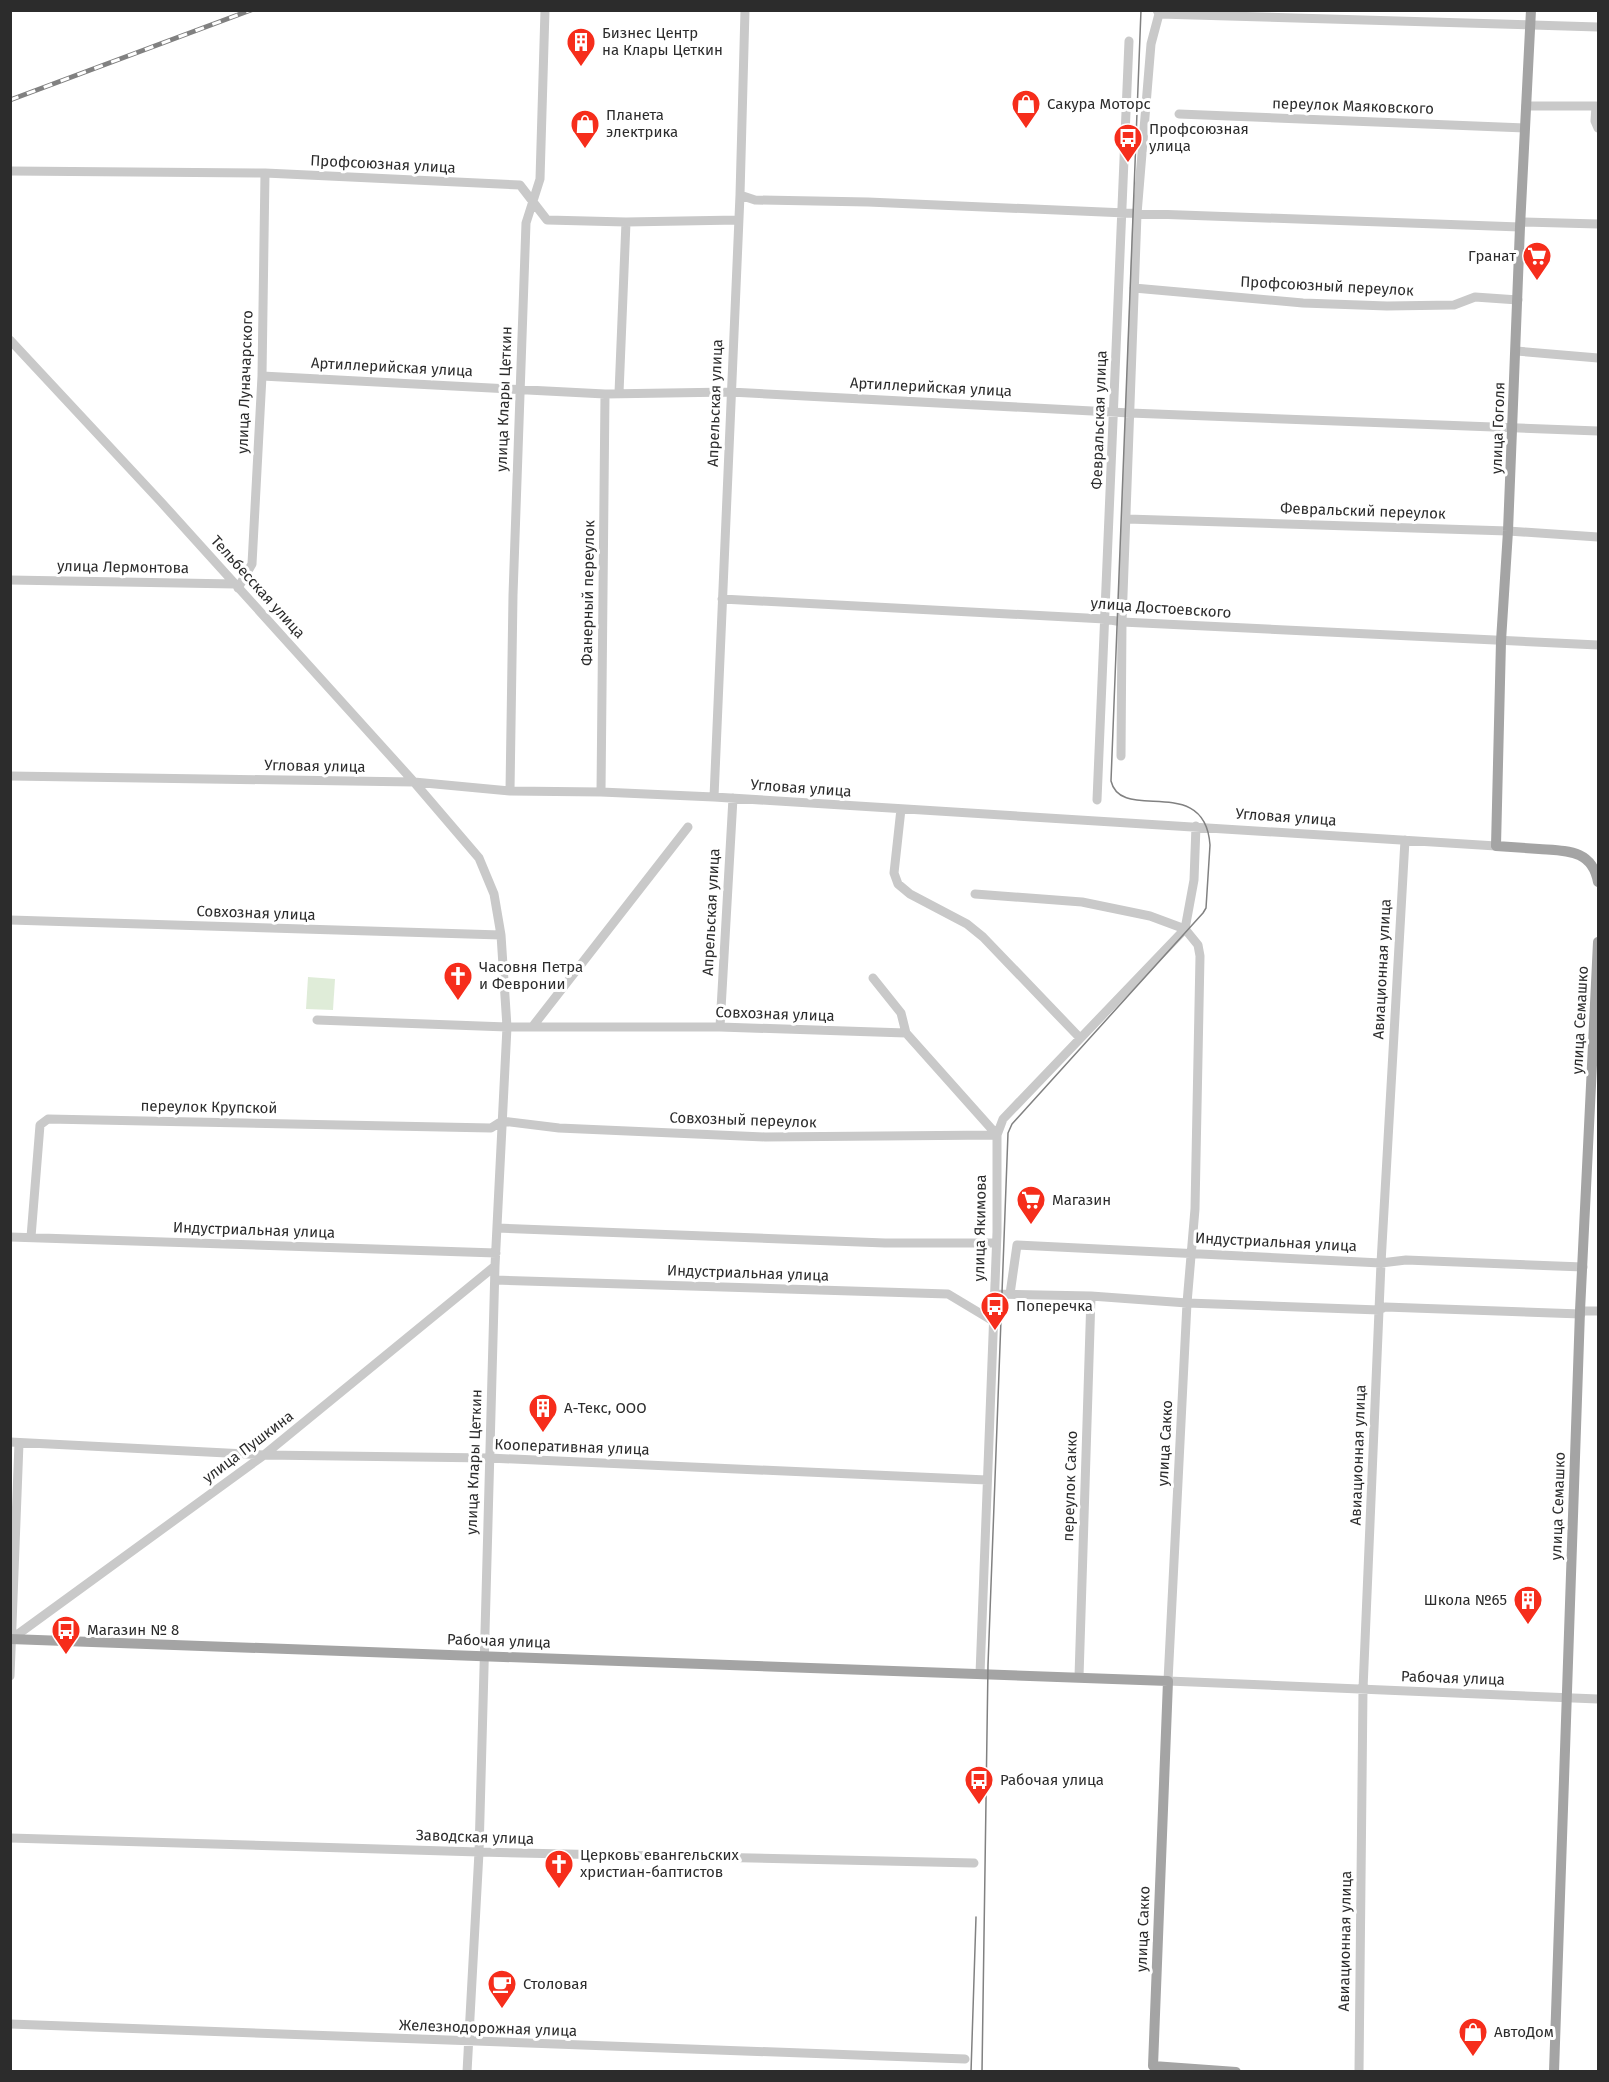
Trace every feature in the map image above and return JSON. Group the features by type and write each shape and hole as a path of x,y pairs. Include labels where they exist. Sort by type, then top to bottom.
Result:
{"main road":[{"name":"улица Гоголя","path":"1496,846 1501,641 1532,10"},
{"name":"Угловая улица","path":"1496,846 1571,851 1587,859 1597,872 1599,882"},
{"name":"улица Семашко","path":"1554,2072 1580,1313 1599,942"},
{"name":"Рабочая улица","path":"11,1639 1168,1681"},
{"name":"улица Сакко","path":"1168,1681 1153,2066 1236,2072"}],"street":[{"name":"улица Клары Цеткин","path":"510,791 519,389 526,223 540,178 545,10"},
{"name":"Апрельская улица","path":"714,797 740,195 745,10"},
{"path":"1121,756 1122,622 1137,214 1151,44 1158,12 1599,27"},
{"name":"Февральская улица","path":"1097,800 1129,41"},
{"path":"1526,106 1597,106 1595,121 1599,128"},
{"name":"переулок Маяковского","path":"1179,114 1525,128"},
{"name":"Профсоюзная улица","path":"10,171 265,173 520,185 547,220 626,222 738,220"},
{"name":"улица Луначарского","path":"236,586 252,564 262,376 265,173"},
{"path":"740,195 755,200 868,202 1137,214 1599,224"},
{"path":"619,393 626,222"},
{"name":"Профсоюзный переулок","path":"1134,288 1303,303 1387,306 1454,305 1475,297 1518,300"},
{"name":"Тельбесская улица","path":"10,339 161,502 414,782 479,858"},
{"path":"1516,351 1599,358"},
{"name":"Артиллерийская улица","path":"262,376 605,394 730,392 1130,413 1599,431"},
{"name":"Фанерный переулок","path":"601,792 605,394"},
{"name":"Февральский переулок","path":"1127,519 1508,531 1599,537"},
{"name":"улица Лермонтова","path":"10,580 236,586"},
{"name":"улица Достоевского","path":"722,599 1105,619 1122,622 1599,645"},
{"name":"Угловая улица","path":"10,776 414,782 510,791 601,792 732,798 1496,846"},
{"name":"Апрельская улица","path":"720,1027 732,798"},
{"path":"901,810 894,873 898,884 909,894 967,924 983,937 1080,1038"},
{"path":"873,978 901,1013 906,1033 997,1135 1004,1119 1185,929 1194,880 1196,826"},
{"path":"533,1026 688,827"},
{"name":"Авиационная улица","path":"1359,2072 1363,1689 1381,1263 1405,840"},
{"name":"улица Клары Цеткин","path":"467,2072 479,1852 495,1266 506,1027 501,935 494,894 479,858"},
{"path":"975,894 1082,902 1150,916 1185,929"},
{"name":"Совхозная улица","path":"10,920 501,935"},
{"name":"улица Сакко","path":"1168,1681 1196,1150 1200,956 1198,945 1185,929"},
{"name":"Совхозная улица","path":"317,1020 506,1027 720,1027 906,1033"},
{"name":"переулок Крупской","path":"31,1237 40,1125 48,1119 491,1128 502,1121"},
{"name":"Совхозный переулок","path":"502,1121 559,1128 765,1137 997,1135"},
{"name":"улица Якимова","path":"980,1674 996,1243 997,1135"},
{"path":"497,1228 885,1243 996,1243"},
{"name":"Индустриальная улица","path":"10,1237 496,1253"},
{"name":"Индустриальная улица","path":"1010,1294 1017,1245 1381,1263 1406,1260 1582,1267"},
{"name":"улица Пушкина","path":"11,1639 264,1455 495,1266"},
{"name":"Индустриальная улица","path":"495,1280 948,1294 993,1321"},
{"path":"994,1294 1091,1296 1187,1303 1379,1310 1385,1307 1580,1313 1599,1311"},
{"name":"переулок Сакко","path":"1079,1677 1091,1296"},
{"path":"10,1676 15,1442"},
{"name":"Кооперативная улица","path":"15,1442 264,1455 489,1458 987,1480"},
{"name":"Рабочая улица","path":"1168,1681 1599,1699"},
{"name":"Заводская улица","path":"10,1838 479,1852 974,1863"},
{"name":"Железнодорожная улица","path":"10,2024 965,2059"}],"green space":[{"path":"308,977 335,979 333,1010 306,1009"}],"tram line":[{"path":"982,2072 988,1665 1008,1133 1012,1124 1206,908 1210,845 1205,823 1194,810 1179,804 1130,799 1118,793 1111,781 1141,10"},
{"path":"971,2072 976,1917"}],"railway":[{"path":"10,100 251,10"}],"place":[{"name":"Бизнес Центр на Клары Цеткин","path":"581,68"},
{"name":"Сакура Моторс","path":"1026,130"},
{"name":"Планета электрика","path":"585,150"},
{"name":"Профсоюзная улица","path":"1128,164"},
{"name":"Гранат","path":"1537,282"},
{"name":"Часовня Петра и Февронии","path":"458,1002"},
{"name":"Магазин","path":"1031,1226"},
{"name":"Поперечка","path":"995,1332"},
{"name":"А-Текс, ООО","path":"543,1434"},
{"name":"Школа №65","path":"1528,1626"},
{"name":"Магазин № 8","path":"66,1656"},
{"name":"Рабочая улица","path":"979,1806"},
{"name":"Церковь евангельских христиан-баптистов","path":"559,1890"},
{"name":"Столовая","path":"502,2010"},
{"name":"АвтоДом","path":"1473,2058"}]}
